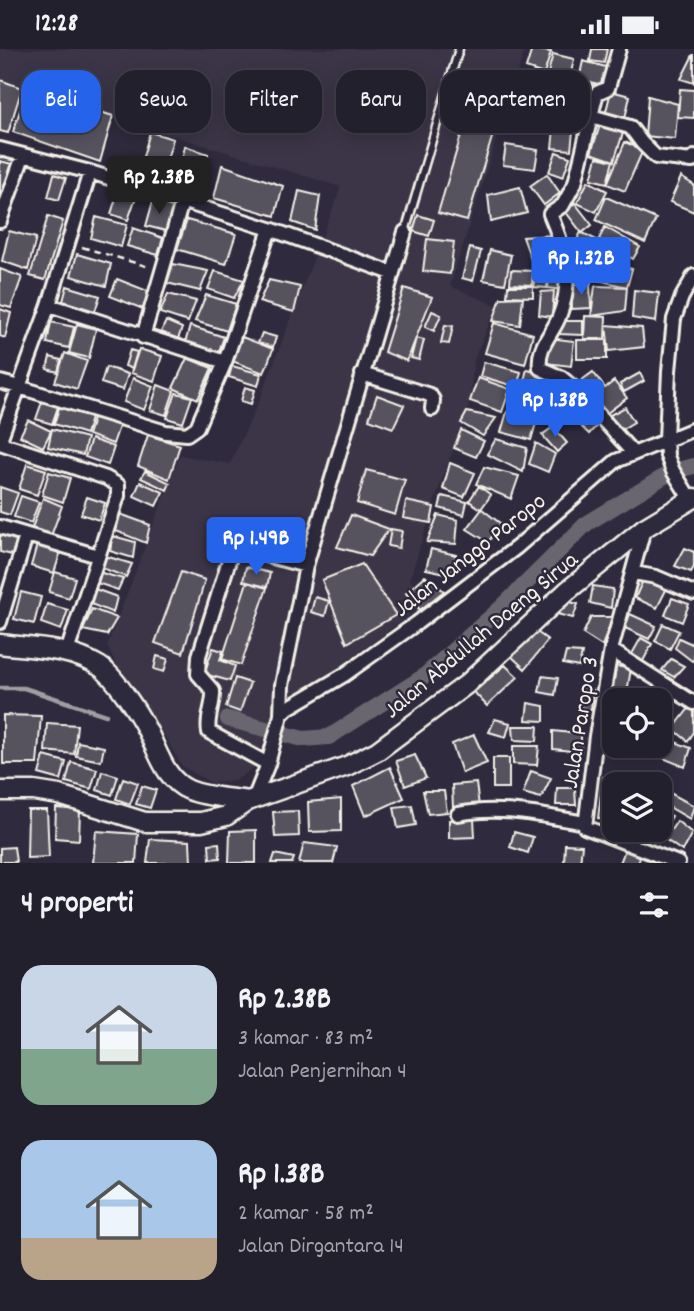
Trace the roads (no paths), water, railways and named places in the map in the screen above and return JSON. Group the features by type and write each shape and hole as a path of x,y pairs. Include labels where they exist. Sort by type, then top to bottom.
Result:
{"main road":[{"name":"Jalan Abdullah Daeng Sirua","path":"0,791 34,791 59,795 145,823 170,824 212,820 251,800 347,766 377,751 467,684 567,591 644,528 693,499"},
{"path":"0,644 67,653 101,667 116,681 146,727 162,763 175,780 190,790 251,800"}],"street":[{"path":"619,49 608,88 597,93 575,183 563,205 550,214 564,248 567,277 561,313 545,339 540,368 562,378 575,389 633,453"},
{"path":"591,116 630,127 656,157 692,161 694,157"},
{"path":"0,149 90,172 270,229 392,273"},
{"path":"0,221 23,156"},
{"path":"67,653 118,496 118,485 106,478 0,442 49,305 90,172"},
{"path":"143,337 182,202"},
{"path":"0,381 166,432 187,434 197,427 225,362 270,229"},
{"path":"251,800 273,749 282,685 306,566 405,232"},
{"path":"693,499 673,471 667,456 666,439 674,319 694,276"},
{"path":"49,305 225,362"},
{"path":"362,375 430,395 433,400 432,409"},
{"name":"Jalan Janggo Paropo","path":"279,718 298,702 344,675 517,547 617,461 694,429"},
{"path":"0,527 98,556"},
{"name":"Jalan Paropo 3","path":"644,528 611,650 585,823 587,829 678,863"},
{"path":"0,622 26,535"},
{"path":"268,764 211,734 207,722 214,702 214,691 202,681 197,668 231,554 244,549 306,566"},
{"path":"634,573 656,577 694,593"},
{"path":"611,650 694,703"},
{"path":"458,814 476,810 506,811 585,823"}],"lane":[{"path":"405,232 459,49"}],"waterway":[{"path":"228,719 303,739 329,737 423,677 502,607 586,524 673,471 694,466"},
{"path":"0,688 24,688 106,715"}]}
